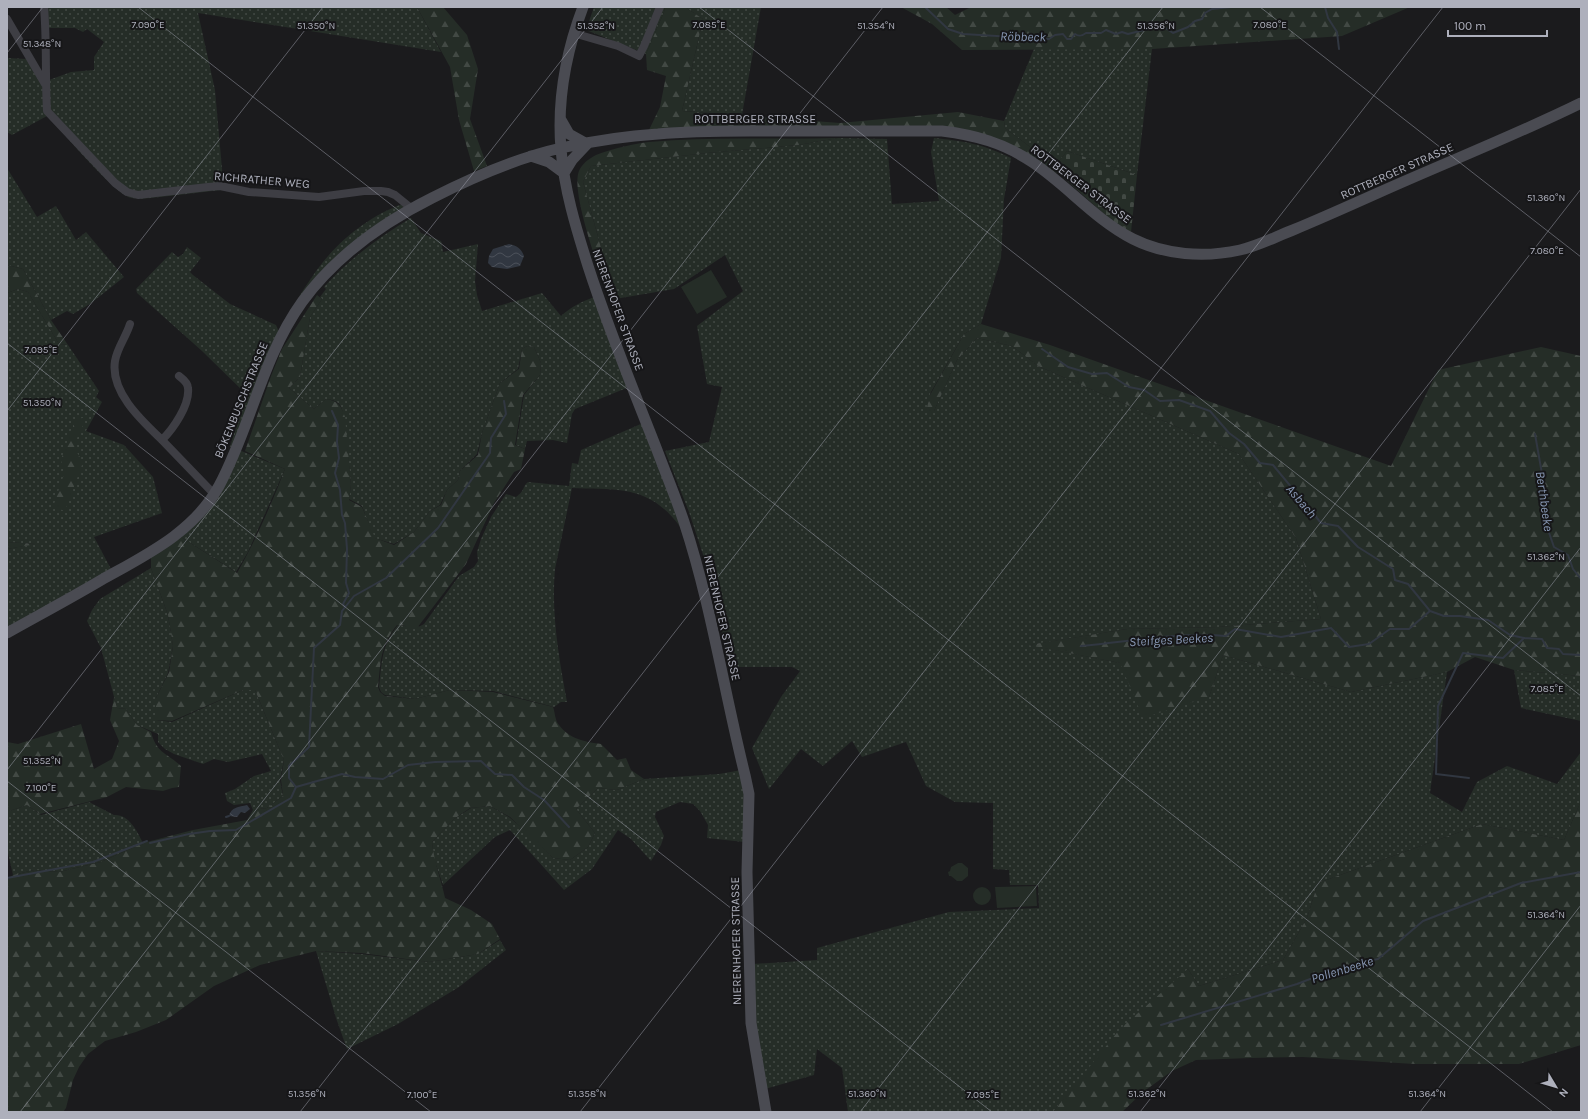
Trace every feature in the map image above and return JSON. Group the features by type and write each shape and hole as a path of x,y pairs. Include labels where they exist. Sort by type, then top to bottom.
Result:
{"main road":[{"name":"NIERENHOFER STRASSE","path":"583,7 573,33 567,58 561,120 561,148 564,173 574,219 600,303 684,521 700,574 745,775 749,794 747,872 751,1023 766,1112"},
{"name":"ROTTBERGER STRASSE","path":"561,148 656,134 692,132 942,131 956,133 998,143 1015,152 1044,171 1102,220 1134,240 1168,251 1204,254 1240,250 1263,243 1328,216 1581,103"},
{"path":"531,156 550,162 564,173 572,160 586,144 569,134 561,120"},
{"name":"BÖKENBUSCHSTRASSE","path":"7,633 146,555 168,541 196,517 214,494 238,444 270,359 290,322 301,304 327,273 355,246 375,231 412,208 479,176 531,156 561,148"}],"street":[{"name":"RICHRATHER WEG","path":"44,7 47,45 45,85 47,111 122,190 132,194 220,186 249,192 319,197 364,191 381,191 395,195 412,208"},
{"path":"573,33 618,46 639,56 648,39 660,7"},
{"name":"RICHRATHER WEG","path":"7,19 45,85"},
{"path":"130,324 126,337 118,350 115,362 115,374 123,398 214,494"},
{"path":"162,440 168,434 184,409 188,388 186,382 179,376"}],"green space":[{"path":"46,7 417,7 441,52 198,13 215,90 223,180 221,190 137,199 124,195 102,175 47,116 12,135 7,132 7,58 27,59 49,80 71,72 94,70 94,57 104,42 87,29 83,32 75,28 48,28"},
{"path":"417,7 443,7 467,35 478,69 470,119 487,166 474,171 459,120 450,67"},
{"path":"594,7 665,7 646,54 586,30"},
{"path":"665,7 685,7 703,19 682,111 840,123 958,112 1004,121 1005,128 1055,166 1051,171 982,135 649,130 660,107 666,76 647,70 646,54"},
{"path":"685,7 761,7 742,115 682,111 703,19"},
{"path":"901,7 946,7 955,15 971,7 1410,7 1342,36 1152,49 962,50 932,24"},
{"path":"1034,49 1152,49 1137,175 1067,151 1055,166 1005,128 1004,121"},
{"path":"838,138 887,139 892,204 939,201 931,152 934,138 955,140 973,144 991,149 1011,158 1004,199 1001,258 981,324 964,334 930,394 934,411 957,360 977,338 1012,346 1038,366 1239,454 1296,538 1321,619 1218,627 1127,629 1030,645 1120,663 1209,697 1223,655 1351,692 1447,672 1430,793 1462,812 1477,782 1507,766 1557,784 1581,752 1581,801 1564,840 1482,824 1318,883 1307,918 1283,960 1199,986 1188,969 1075,1086 1053,1112 848,1112 842,1068 817,1049 814,1075 765,1089 753,1023 752,964 817,960 817,948 949,912 1039,908 1038,885 1010,885 1009,870 993,869 993,803 955,802 926,786 906,742 862,757 852,741 823,766 801,749 769,789 752,748 781,697 800,671 792,667 728,667 713,585 689,512 665,451 709,442 722,387 707,384 697,326 743,291 725,255 674,289 615,299 583,182 591,166 707,153 798,145"},
{"path":"838,138 798,145 707,153 591,166 583,182 615,299 610,300 582,215 579,197 577,182 579,171 582,165 589,159 610,150 649,142 720,139"},
{"path":"1067,151 1137,175 1131,232 1120,228 1059,174 1051,171"},
{"path":"7,168 37,217 56,206 76,240 86,232 124,277 90,304 73,314 67,311 51,320 23,269 7,265"},
{"path":"403,204 403,208 298,298 323,262 349,235 370,220"},
{"path":"411,218 421,233 441,241 443,252 478,244 475,281 477,295 482,311 542,293 561,316 576,305 594,297 629,387 575,409 572,414 567,443 553,440 527,441 525,449 516,445 524,395 540,375 541,363 534,347 527,346 522,349 518,369 500,383 482,433 477,454 460,471 458,480 447,490 440,505 430,511 414,532 394,544 374,538 362,506 349,499 351,485 344,417 341,406 337,402 326,399 314,409 289,388 300,377 310,317 322,299 320,297 326,289 324,287 365,249"},
{"path":"187,247 201,258 190,272 193,275 230,304 276,325 279,332 233,448 230,447 246,394 202,351 137,293 136,289 172,252 178,257 183,254"},
{"path":"7,265 23,269 51,320 68,345 59,344 28,292 18,289 7,293"},
{"path":"711,270 727,297 697,314 681,287"},
{"path":"18,289 28,292 59,344 68,345 99,391 96,397 102,402 86,431 124,445 153,477 162,513 94,537 111,569 7,628 7,549 35,544 7,542 7,293"},
{"path":"317,295 322,299 310,317 300,377 289,388 314,409 326,399 336,402 342,409 345,417 351,485 349,500 362,507 375,538 394,545 414,532 430,511 441,505 447,490 458,480 460,471 478,455 482,433 500,383 519,369 522,349 527,346 534,347 541,363 540,375 523,395 515,445 525,449 521,469 514,472 494,503 466,564 417,628 408,628 403,625 397,625 391,633 382,654 378,687 380,692 385,696 415,699 450,690 493,692 553,707 558,723 568,734 584,741 601,744 617,760 626,758 631,770 644,779 617,790 598,788 576,809 595,833 588,847 570,860 553,858 510,817 490,806 470,808 454,819 432,842 434,857 445,898 471,910 492,924 500,939 478,954 429,962 361,953 316,951 260,965 214,986 166,1020 136,1032 105,1041 88,1054 79,1067 73,1080 66,1108 63,1112 7,1112 7,880 13,875 34,870 59,872 101,862 143,843 193,830 247,820 253,810 267,808 283,796 281,780 284,760 255,690 243,690 172,721 156,720 156,698 169,672 173,646 168,615 151,568 151,557 181,537 237,573 263,522 285,469 245,451 282,349"},
{"path":"981,324 1050,345 1391,466 1438,370 1541,347 1581,356 1581,676 1514,670 1475,657 1447,672 1351,692 1223,655 1209,697 1143,718 1120,663 1028,645 1127,629 1218,627 1321,619 1296,538 1239,454 1038,366 1012,346 977,338 957,360 934,411 926,412 930,395 964,334"},
{"path":"87,417 77,438 76,451 83,462 65,511 53,507 64,474 61,460 71,430 78,419"},
{"path":"643,423 681,528 658,504 646,497 619,490 572,488 555,569 554,586 556,636 567,702 561,702 554,707 493,691 450,690 415,699 385,695 381,692 379,687 383,654 392,633 398,625 416,628 424,624 459,576 474,567 478,561 477,552 481,539 491,517 506,494 516,497 521,493 528,482 569,486 572,463 578,464 581,450"},
{"path":"239,450 285,469 248,552 236,572 181,537"},
{"path":"7,542 37,544 7,549"},
{"path":"151,568 168,615 173,646 168,673 156,698 156,720 172,722 243,690 255,690 284,760 280,780 283,796 267,808 253,810 250,803 234,805 227,801 225,793 235,789 254,776 271,771 262,754 228,762 214,759 203,764 174,754 165,749 158,742 158,734 137,725 126,709 117,708 101,648 87,621 92,610 100,599"},
{"path":"1514,670 1581,676 1581,721 1521,708"},
{"path":"114,697 117,708 126,709 137,725 151,732 159,749 181,766 179,787 163,791 126,787 107,797 40,814 27,805 7,811 7,742 18,744 81,724 94,769 112,759 119,741 110,720"},
{"path":"742,770 744,781 744,842 707,838 708,825 700,811 693,804 680,802 656,812 655,817 664,836 661,845 651,861 631,839 618,830 592,869 564,890 510,830 495,837 443,885 434,859 432,842 454,819 471,808 490,806 509,817 528,833 553,858 570,860 588,847 595,833 576,809 598,788 617,790 644,779 719,774"},
{"path":"1581,801 1581,1045 1519,1064 1414,1064 1303,1057 1196,1060 1172,1071 1143,1092 1122,1112 1053,1112 1120,1029 1188,969 1199,986 1283,960 1307,918 1318,883 1482,824 1564,840"},
{"path":"89,802 114,815 119,815 128,820 143,843 101,862 59,872 34,870 13,875 7,849 7,811 27,805 41,815"},
{"path":"958,863 962,863 968,868 968,876 962,881 957,881 949,876 948,872 950,871 951,867"},
{"path":"1036,886 1037,906 997,908 995,887"},
{"path":"982,887 988,890 991,896 988,902 982,905 976,902 973,896 976,890"},
{"path":"500,940 506,950 459,987 398,1024 347,1049 316,951 361,954 429,962 478,954"}],"water":[{"path":"509,244 518,248 523,253 524,256 520,266 507,269 492,267 488,263 489,256 493,249"},
{"path":"247,805 250,809 245,813 241,812 237,817 229,816 233,809"}],"waterway":[{"name":"Röbbeck","path":"925,7 948,29 963,34 1049,39 1055,35 1063,34 1067,39 1071,39 1075,34 1080,36 1086,33 1101,33 1106,30 1116,34 1122,32 1128,34 1148,29 1156,29 1161,25 1173,33 1188,27 1195,21 1202,19 1205,13 1212,9 1231,7"},
{"path":"1325,7 1328,18 1337,32 1339,49"},
{"name":"Asbach","path":"1042,349 1068,367 1092,374 1107,373 1129,387 1144,390 1160,401 1179,400 1210,411 1229,433 1244,444 1260,463 1273,465 1321,523 1338,526 1358,547 1393,569 1395,580 1408,584 1430,611 1444,616 1460,616 1488,620 1510,635 1524,638 1542,639 1547,648 1559,649 1563,654 1581,655"},
{"path":"296,787 289,778 289,766 309,747 314,648 340,625 342,611 354,596 386,578 438,528 490,453 491,438 506,414 504,401"},
{"path":"332,411 338,425 337,442 339,458 335,473 340,490 347,549 346,583 349,593 343,604 345,607"},
{"name":"Berthbeeke","path":"1535,434 1545,491 1547,527 1554,547 1568,555 1573,569 1581,579"},
{"name":"Steifges Beekes","path":"1081,646 1172,636 1226,636 1235,629 1281,637 1331,628 1349,647 1369,644 1390,629 1409,629 1430,611"},
{"path":"1469,778 1436,774 1438,706 1463,653 1503,658 1524,638"},
{"path":"150,843 189,834 210,831 236,830 291,798 296,787 342,774 355,777 383,779 408,765 435,762 481,761 495,774 512,775 524,787 544,800 569,827"},
{"path":"7,878 93,862 147,841"},
{"name":"Pollenbeeke","path":"1161,1025 1297,984 1339,968 1378,959 1423,921 1521,883 1581,872"}]}
